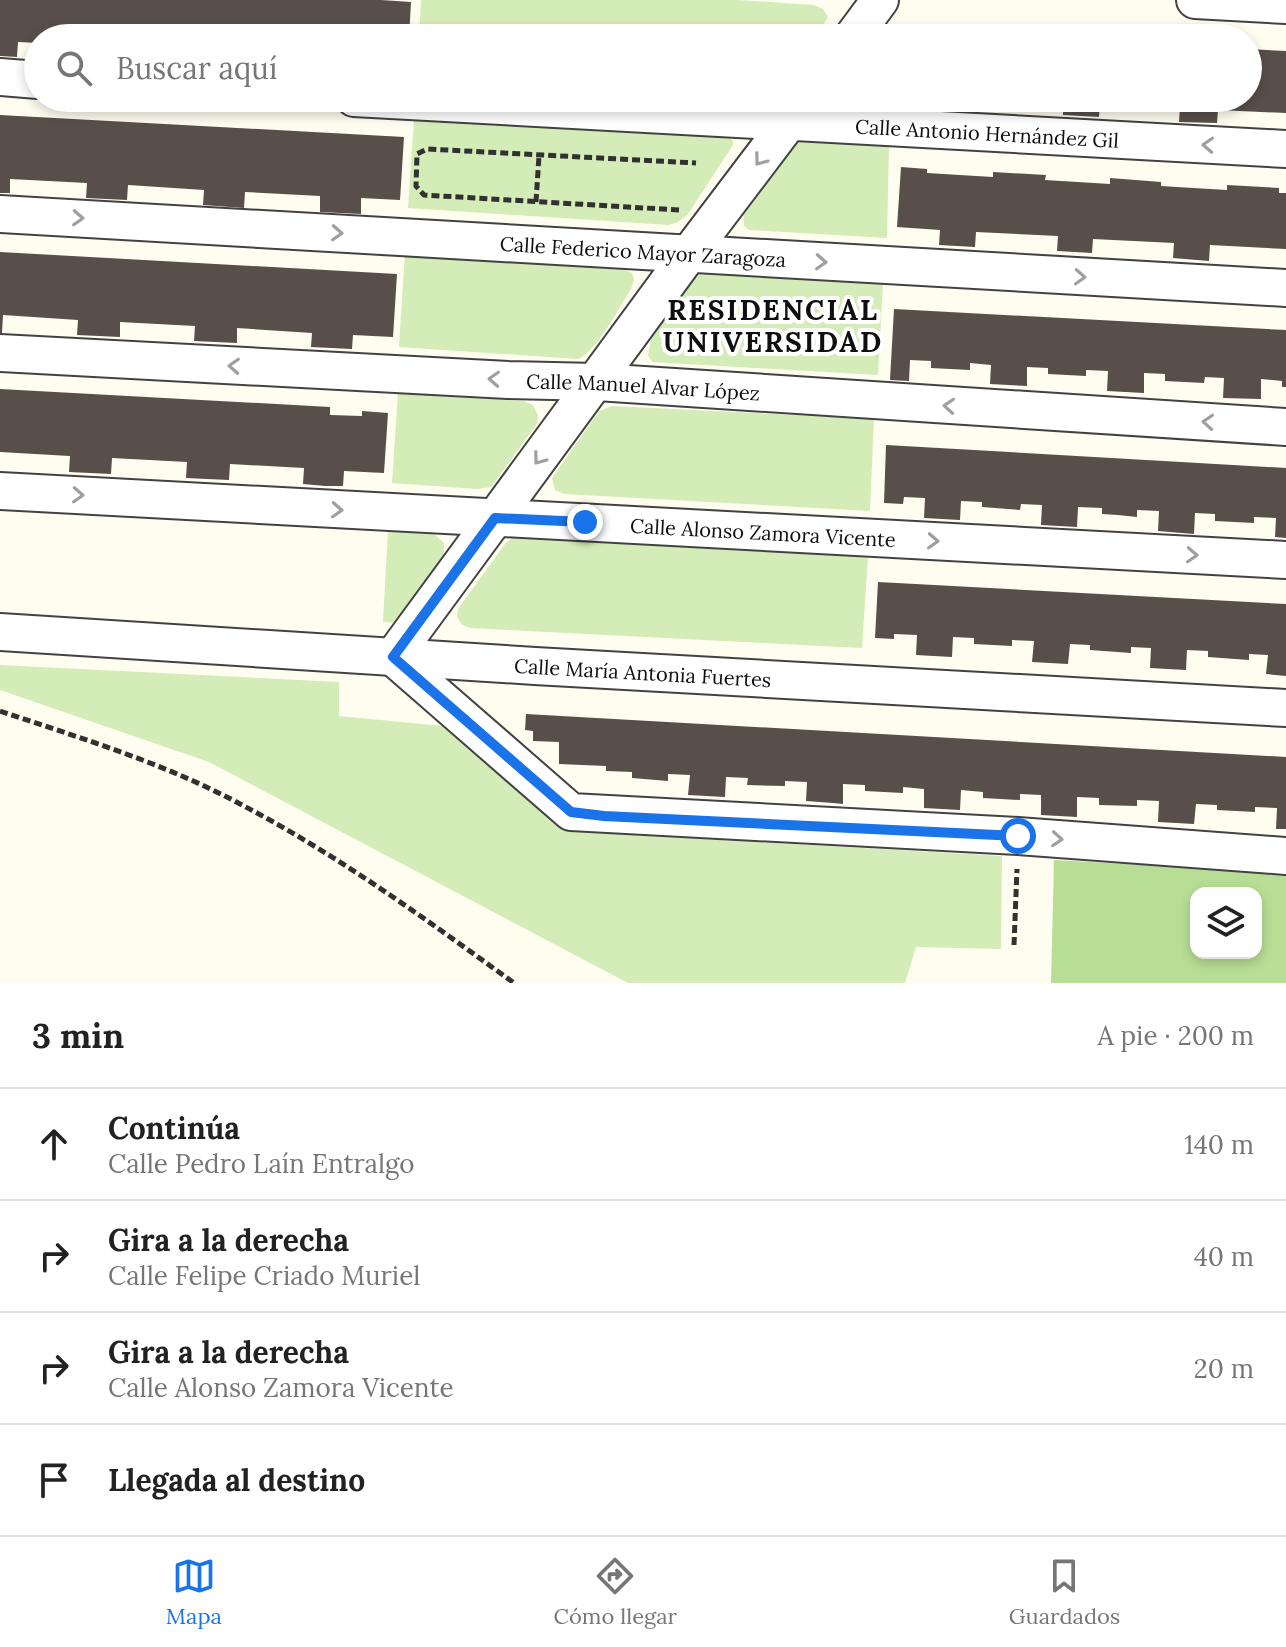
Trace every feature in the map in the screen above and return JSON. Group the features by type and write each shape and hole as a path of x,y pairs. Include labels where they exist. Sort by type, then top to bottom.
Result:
{"street":[{"path":"862,24 880,0"},
{"path":"1195,0 1286,5"},
{"path":"0,77 24,79"},
{"path":"796,112 393,657 571,812 1018,836 1286,856"},
{"name":"Calle Antonio Hernández Gil","path":"823,112 1286,149"},
{"name":"Calle Federico Mayor Zaragoza","path":"0,214 1286,288"},
{"name":"Calle Manuel Alvar López","path":"0,353 597,382 1286,427"},
{"name":"Calle Alonso Zamora Vicente","path":"0,491 1286,560"},
{"name":"Calle María Antonia Fuertes","path":"0,632 1286,708"}],"path":[{"path":"696,163 427,149 417,154 415,170 416,186 424,195 668,210 702,208 736,191"},
{"path":"536,202 539,155"},
{"path":"0,711 146,760 244,806 396,897 514,983"},
{"path":"1014,945 1018,836"}],"green space":[{"path":"421,0 737,0 814,5 823,9 828,17 824,24 420,24"},
{"path":"414,119 729,137 733,145 688,214 669,225 408,208"},
{"path":"800,141 889,145 887,238 749,230 744,226 743,210 790,146"},
{"path":"405,252 616,266 632,273 634,280 600,338 578,359 399,347"},
{"path":"702,272 883,282 878,375 652,362 648,355 651,339 695,277"},
{"path":"398,393 524,401 533,405 538,416 537,424 491,487 477,489 392,483"},
{"path":"612,406 874,419 870,511 564,494 555,490 552,478 599,411"},
{"path":"388,531 434,534 444,543 444,553 398,623 383,622"},
{"path":"512,538 868,557 862,648 470,628 461,624 458,609"},
{"path":"0,665 339,682 339,716 442,726 565,831 1002,856 1001,949 916,947 905,983 628,983 209,762 0,690"},
{"path":"1054,860 1286,873 1286,983 1051,983"}],"building":[{"path":"0,0 411,2 410,24 24,24 24,42 18,42 17,57 0,56"},
{"path":"1262,50 1286,51 1286,113 1262,112"},
{"path":"1063,112 1099,112 1099,117 1063,115"},
{"path":"1180,112 1218,112 1217,123 1179,122"},
{"path":"0,115 404,137 400,200 361,198 361,214 320,212 320,196 245,192 244,208 203,205 204,190 128,185 127,200 86,198 87,183 10,179 10,193 0,193"},
{"path":"901,167 927,169 927,173 993,177 993,172 1046,175 1045,180 1110,184 1110,178 1161,182 1161,186 1227,190 1227,185 1279,188 1279,193 1286,193 1286,249 1210,245 1209,261 1173,258 1174,243 1093,239 1092,253 1057,251 1058,236 976,232 975,247 939,245 940,230 897,227"},
{"path":"0,252 397,274 393,337 353,335 352,349 311,347 312,333 237,328 237,343 194,341 195,326 120,322 120,337 77,335 78,320 3,315 0,333"},
{"path":"894,309 1286,330 1286,387 1282,387 1282,381 1261,379 1261,399 1223,398 1224,378 1205,377 1204,383 1165,381 1165,374 1144,373 1144,393 1107,391 1108,371 1086,370 1086,376 1048,374 1048,368 1027,367 1027,386 990,384 991,365 970,363 970,370 931,368 931,361 910,360 909,381 890,380"},
{"path":"0,389 330,407 330,415 362,416 362,411 388,413 384,473 344,471 343,486 325,486 303,484 304,468 230,464 229,480 186,478 187,462 112,458 111,474 69,472 70,456 0,452"},
{"path":"886,445 1286,468 1286,538 1275,537 1276,518 1254,517 1254,523 1215,521 1215,514 1195,513 1194,534 1158,531 1159,511 1137,510 1137,517 1102,514 1102,508 1078,507 1077,527 1041,525 1042,505 1021,504 1020,510 982,507 982,502 961,501 960,520 924,518 925,498 904,497 903,504 884,503"},
{"path":"878,582 1286,604 1286,676 1266,674 1268,655 1249,654 1249,660 1208,657 1208,651 1187,650 1186,670 1150,668 1151,648 1131,647 1131,653 1090,650 1090,645 1070,644 1068,664 1032,662 1034,641 1012,640 1012,646 974,644 974,638 953,637 952,657 916,655 917,635 894,634 894,639 875,638"},
{"path":"526,714 1286,757 1286,829 1276,829 1277,808 1255,807 1255,812 1217,810 1217,805 1196,804 1194,824 1158,822 1159,801 1137,800 1137,806 1099,805 1099,798 1077,797 1077,817 1041,815 1041,795 1020,794 1020,800 983,798 983,792 961,790 960,810 924,808 924,789 903,787 903,793 865,791 865,785 843,784 843,804 806,801 807,782 785,781 785,786 747,785 748,778 726,777 725,797 688,795 690,775 668,774 668,781 632,778 632,772 606,771 606,766 559,764 559,742 533,741 533,731 525,730"}],"district":[{"name":"RESIDENCIAL UNIVERSIDAD","path":"773,326"}],"route":[{"path":"585,522 495,518 393,657 571,812 1018,836"}]}
